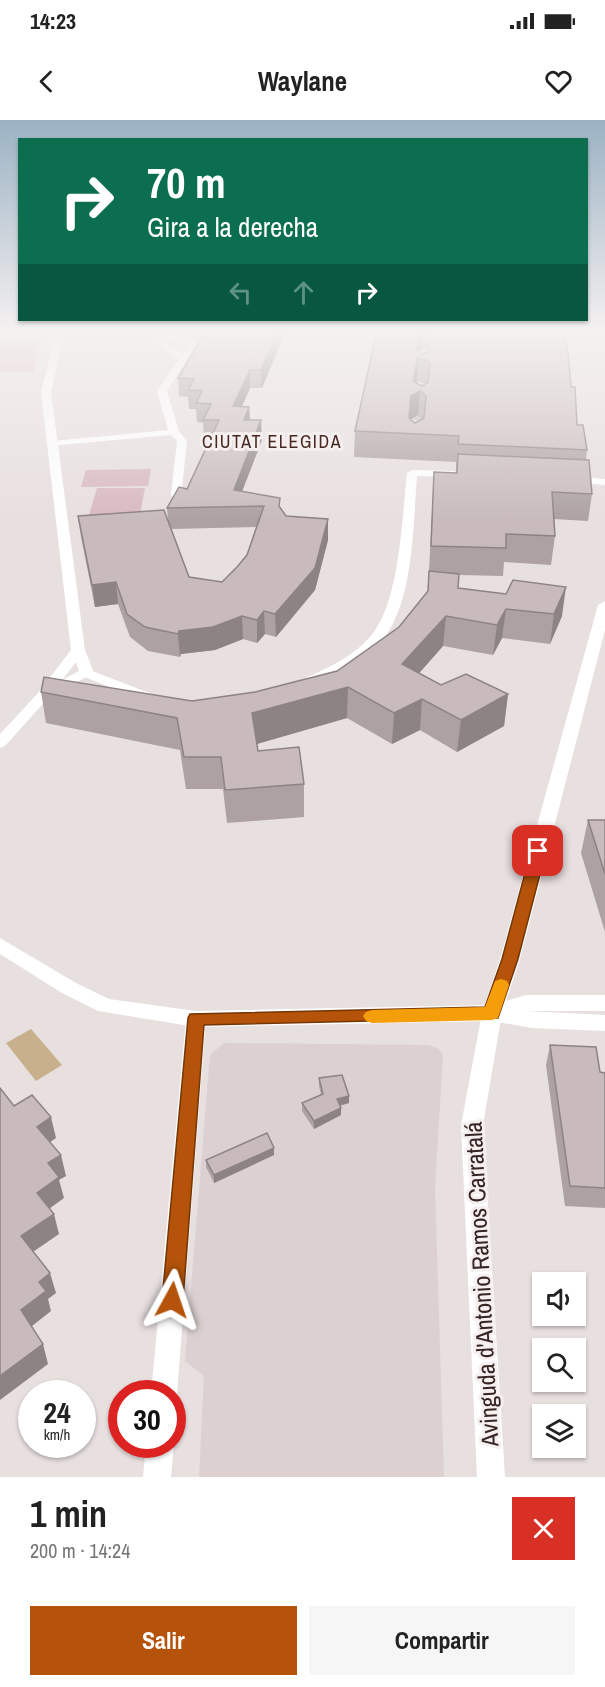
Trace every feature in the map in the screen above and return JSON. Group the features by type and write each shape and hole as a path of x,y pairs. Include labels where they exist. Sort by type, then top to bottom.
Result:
{"street":[{"path":"46,393 78,650 87,673 137,694 156,699"},
{"path":"162,393 174,432 182,441 177,495"},
{"path":"53,444 174,432"},
{"path":"285,690 304,684 345,663 378,636 389,618 400,572 413,466 464,474"},
{"path":"561,478 605,482"},
{"name":"Avinguda d'Antonio Ramos Carratalá","path":"491,1477 472,1125 492,1013 510,959 605,604"},
{"path":"0,743 43,696 78,650"},
{"path":"43,696 87,673"},
{"path":"0,945 69,988 105,1006 196,1018 492,1013 532,1020 605,1023"},
{"path":"492,1013 526,1003 605,1003"},
{"path":"165,1380 196,1018"},
{"path":"157,1477 159,1458"}],"shaded area":[{"path":"151,469 148,486 81,487 86,470"},
{"path":"97,488 145,488 137,529 85,529"},
{"path":"31,1029 62,1065 36,1081 6,1043"},
{"path":"224,1043 429,1045 439,1049 443,1056 435,1187 444,1477 199,1477 204,1376 185,1361 210,1055"}],"building":[{"path":"201,393 239,393 233,406 249,407 244,420 261,420 234,490 280,498 279,506 286,516 328,519 315,568 275,614 264,611 257,620 242,616 213,627 179,631 178,634 145,627 127,614 116,582 92,585 78,516 164,510 189,577 222,582 247,555 264,506 167,508 179,487 187,489 219,420 203,420 211,404 196,403"},
{"path":"363,393 416,393 411,396 409,418 415,423 424,418 426,396 423,393 575,393 577,425 583,425 587,450 458,444 459,436 355,431"},
{"path":"458,454 589,460 592,494 552,492 555,536 506,534 506,548 431,546 434,472 457,473"},
{"path":"429,571 459,574 458,588 506,594 513,580 566,587 554,614 506,609 497,625 446,616 402,664 441,685 466,674 508,694 461,720 422,699 394,713 348,687 252,713 258,751 299,747 304,784 225,790 221,757 184,757 177,718 41,692 44,677 192,701 255,692 337,671 399,627 428,591"},
{"path":"588,820 605,820 605,874"},
{"path":"550,1045 596,1047 600,1072 605,1073 605,1188 570,1186"},
{"path":"342,1075 349,1096 337,1099 341,1108 314,1121 302,1103 323,1094 319,1078"},
{"path":"0,1088 14,1106 32,1095 51,1117 37,1127 61,1155 48,1163 59,1177 37,1193 54,1214 21,1236 50,1273 39,1282 46,1291 21,1310 43,1344 0,1376"},
{"path":"267,1133 274,1148 214,1175 206,1160"}],"tunnel":[{"path":"417,420 419,405"}],"slow traffic":[{"path":"372,1016 492,1013 501,985"}],"district":[{"name":"CIUTAT ELEGIDA","path":"272,442"}],"route":[{"path":"172,1300 196,1018 492,1013 510,959 538,851"}]}
